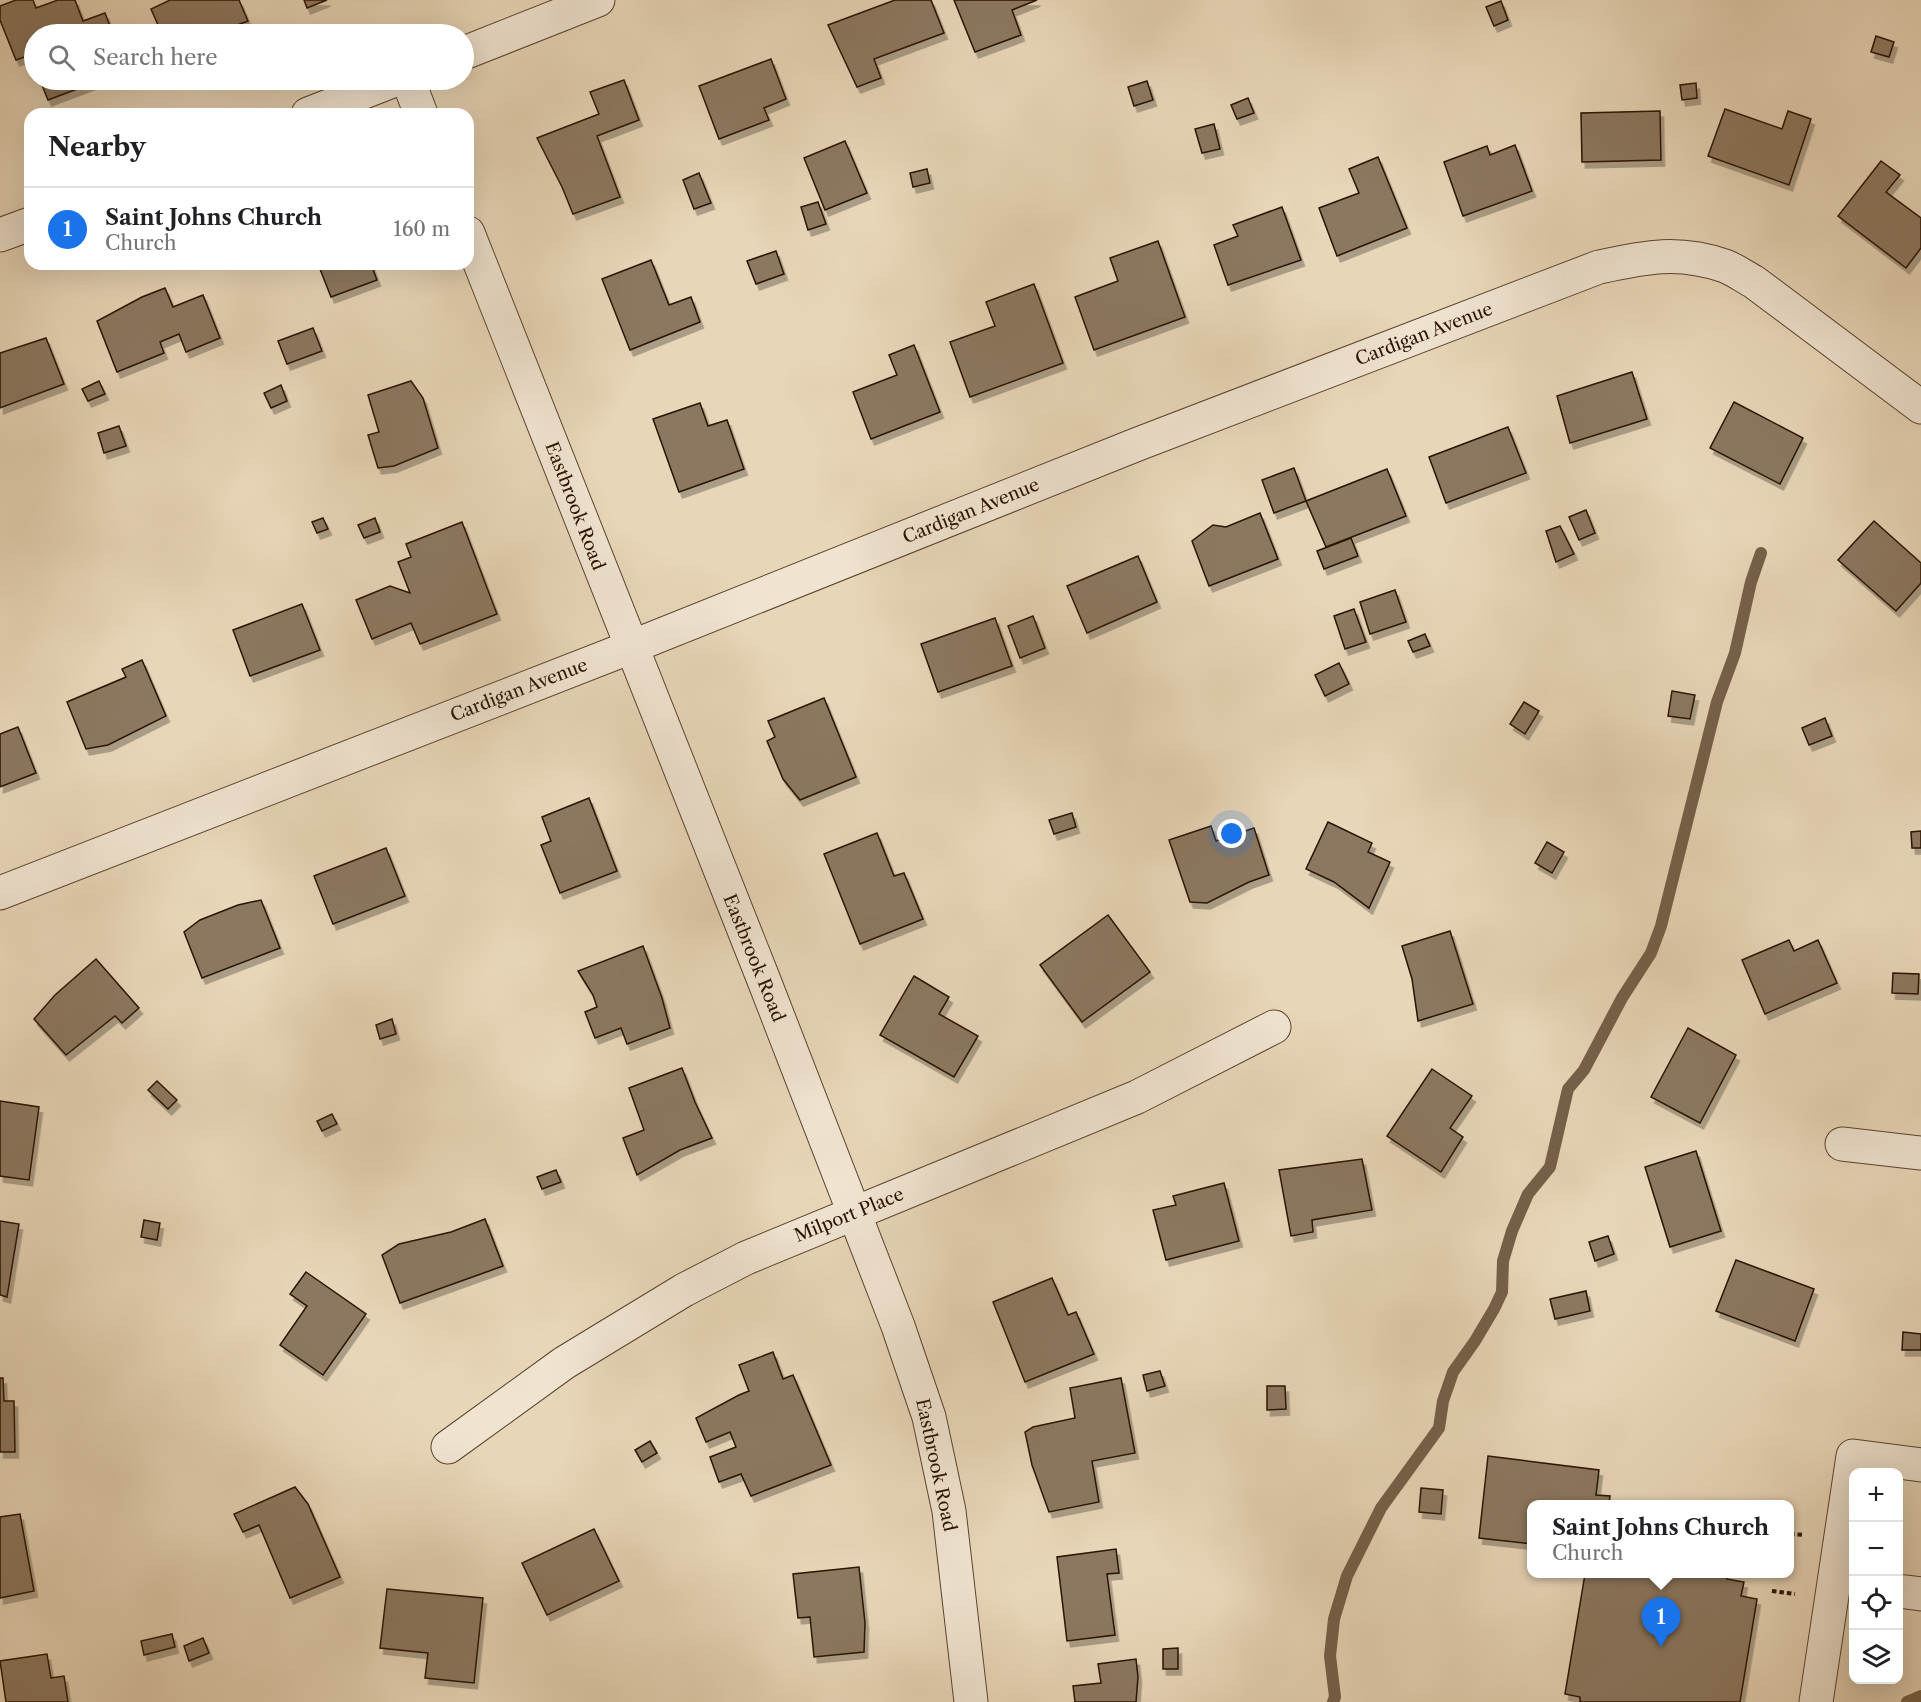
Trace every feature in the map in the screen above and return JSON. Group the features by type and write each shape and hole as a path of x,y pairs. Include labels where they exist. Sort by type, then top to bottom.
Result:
{"street":[{"path":"474,49 598,0"},
{"path":"323,108 369,90"},
{"path":"412,90 419,108"},
{"path":"0,235 24,226"},
{"name":"Eastbrook Road","path":"474,248 765,983 898,1326 929,1417 949,1511 971,1702"},
{"name":"Cardigan Avenue","path":"0,893 631,647 1137,444 1599,267 1671,255 1699,259 1727,267 1754,282 1921,407"},
{"name":"Milport Place","path":"448,1447 564,1363 684,1290 746,1258 1137,1097 1274,1027"},
{"path":"1842,1144 1921,1153"},
{"path":"1816,1702 1843,1585 1852,1456 1921,1465"},
{"path":"1903,1592 1921,1594"}],"building":[{"path":"16,0 33,0 36,8 58,0 75,0 83,21 105,13 109,24 24,24 24,57 16,60 0,20 0,6"},
{"path":"170,0 239,0 248,21 240,24 158,24 151,9"},
{"path":"304,0 327,0 307,8"},
{"path":"895,0 931,0 944,33 874,59 881,78 857,87 828,25"},
{"path":"954,0 1037,0 1012,10 1021,35 975,52"},
{"path":"1501,1 1508,20 1494,26 1486,7"},
{"path":"1876,36 1894,42 1889,57 1871,52"},
{"path":"771,59 786,99 764,108 769,120 719,139 699,86"},
{"path":"624,80 639,120 597,136 620,197 573,214 537,138 599,114 590,92"},
{"path":"1147,81 1153,100 1134,106 1128,87"},
{"path":"1696,83 1697,98 1682,100 1680,85"},
{"path":"44,90 74,90 48,100"},
{"path":"1248,98 1254,113 1237,119 1231,105"},
{"path":"1725,109 1782,129 1788,111 1811,119 1789,185 1708,156"},
{"path":"1660,111 1661,160 1582,162 1581,113"},
{"path":"1214,124 1220,149 1202,153 1195,129"},
{"path":"845,141 867,193 825,210 804,158"},
{"path":"1515,145 1532,191 1463,216 1444,162 1487,146 1490,155"},
{"path":"1378,157 1407,228 1337,256 1319,208 1359,193 1349,169"},
{"path":"1881,161 1900,175 1886,192 1921,218 1921,248 1906,268 1838,216"},
{"path":"927,169 930,183 913,187 910,173"},
{"path":"699,173 711,203 694,209 683,180"},
{"path":"818,202 826,224 808,230 801,207"},
{"path":"1282,207 1301,260 1228,285 1214,245 1238,236 1233,225"},
{"path":"1158,241 1185,317 1094,350 1075,297 1118,281 1110,258"},
{"path":"776,251 784,274 756,284 747,261"},
{"path":"651,260 669,305 691,297 700,322 630,350 602,279"},
{"path":"320,270 373,270 377,280 331,297"},
{"path":"1034,284 1063,363 970,397 950,342 995,326 986,302"},
{"path":"165,288 173,307 203,295 220,338 186,352 179,334 160,342 164,353 117,372 97,321 142,297"},
{"path":"313,328 322,351 287,364 278,341"},
{"path":"46,338 64,384 0,408 0,353"},
{"path":"914,345 940,412 871,439 853,392 897,375 889,355"},
{"path":"1632,372 1647,419 1570,443 1557,396"},
{"path":"99,381 105,394 88,401 82,389"},
{"path":"411,381 423,398 438,448 394,466 378,468 368,435 379,432 368,395"},
{"path":"281,385 287,401 271,408 264,393"},
{"path":"1734,402 1803,438 1780,484 1710,448"},
{"path":"700,403 708,426 727,420 744,469 679,492 653,419"},
{"path":"119,426 126,446 104,453 98,433"},
{"path":"1508,427 1526,473 1446,503 1429,457"},
{"path":"1294,468 1306,501 1274,513 1262,480"},
{"path":"1387,469 1406,516 1326,547 1306,501"},
{"path":"1586,510 1595,533 1579,540 1569,517"},
{"path":"1260,513 1278,559 1209,586 1192,541 1213,525 1226,527"},
{"path":"323,518 328,529 317,533 312,522"},
{"path":"375,518 380,532 364,538 358,525"},
{"path":"1874,521 1921,563 1921,583 1896,611 1838,560"},
{"path":"462,522 497,614 420,644 411,623 372,639 356,600 390,586 410,593 398,562 411,557 406,544"},
{"path":"1560,526 1574,554 1556,562 1546,531"},
{"path":"1351,538 1358,556 1324,569 1317,551"},
{"path":"1138,556 1157,602 1087,633 1067,586"},
{"path":"1395,590 1406,622 1370,634 1360,602"},
{"path":"302,604 320,650 250,676 233,630"},
{"path":"1354,609 1366,642 1345,649 1334,616"},
{"path":"1033,616 1045,648 1020,658 1008,626"},
{"path":"995,618 1012,666 938,692 921,644"},
{"path":"1425,634 1430,646 1413,652 1408,641"},
{"path":"142,660 166,716 108,745 86,749 67,702 126,677 122,669"},
{"path":"1339,663 1349,684 1325,696 1315,675"},
{"path":"1672,691 1695,695 1690,719 1668,716"},
{"path":"824,698 856,777 800,800 783,779 767,741 775,737 768,721"},
{"path":"1524,702 1539,711 1525,734 1510,724"},
{"path":"1825,718 1832,736 1809,745 1802,728"},
{"path":"18,727 36,773 0,787 0,734"},
{"path":"589,798 617,871 560,893 541,845 551,841 542,817"},
{"path":"1072,813 1076,827 1054,834 1049,820"},
{"path":"1328,822 1372,843 1368,852 1390,862 1369,908 1334,882 1306,869"},
{"path":"1211,826 1216,841 1254,828 1269,875 1249,882 1207,903 1190,902 1169,840"},
{"path":"1921,831 1921,848 1912,848 1911,832"},
{"path":"877,833 894,876 904,873 923,919 860,944 824,854"},
{"path":"1547,842 1564,852 1552,873 1535,863"},
{"path":"386,848 405,896 333,924 314,876"},
{"path":"261,900 280,948 202,978 184,932 200,920 238,905"},
{"path":"1108,915 1150,972 1082,1022 1040,965"},
{"path":"1450,931 1473,1004 1418,1021 1412,979 1402,946"},
{"path":"1789,940 1794,951 1818,940 1837,983 1765,1014 1742,960"},
{"path":"643,946 670,1028 627,1044 621,1028 595,1038 585,1012 597,1007 593,995 578,971"},
{"path":"96,959 139,1008 122,1023 115,1016 66,1055 34,1019 55,995"},
{"path":"1893,973 1919,974 1918,994 1892,993"},
{"path":"914,976 949,997 939,1014 978,1036 954,1077 880,1035"},
{"path":"392,1019 396,1034 380,1039 376,1025"},
{"path":"1688,1028 1736,1055 1700,1123 1651,1097"},
{"path":"682,1068 712,1138 680,1150 637,1175 623,1138 644,1130 629,1088"},
{"path":"1432,1069 1472,1096 1450,1128 1463,1137 1441,1172 1387,1136"},
{"path":"157,1081 177,1100 168,1109 148,1090"},
{"path":"0,1101 39,1107 29,1180 0,1176"},
{"path":"332,1114 337,1124 322,1131 317,1121"},
{"path":"1696,1151 1721,1231 1670,1247 1645,1167"},
{"path":"1362,1159 1372,1210 1312,1220 1313,1232 1291,1236 1279,1170"},
{"path":"556,1170 561,1182 542,1189 537,1177"},
{"path":"1224,1183 1239,1241 1166,1260 1153,1210 1176,1205 1173,1196"},
{"path":"485,1219 503,1266 400,1303 382,1255 399,1244 451,1232"},
{"path":"144,1220 160,1223 157,1240 141,1237"},
{"path":"0,1221 19,1224 7,1297 0,1295"},
{"path":"1608,1236 1614,1254 1595,1261 1589,1242"},
{"path":"1736,1260 1814,1289 1795,1341 1716,1311"},
{"path":"306,1272 366,1314 323,1375 280,1345 307,1306 290,1294"},
{"path":"1052,1278 1068,1315 1076,1312 1094,1354 1025,1382 993,1302"},
{"path":"1586,1291 1590,1311 1555,1319 1550,1299"},
{"path":"1903,1332 1921,1334 1921,1350 1902,1350"},
{"path":"773,1352 783,1379 793,1375 831,1465 751,1496 741,1474 719,1482 710,1457 736,1447 730,1432 706,1442 696,1418 749,1391 739,1365"},
{"path":"1160,1371 1165,1386 1147,1391 1143,1375"},
{"path":"0,1378 3,1378 4,1401 14,1401 15,1452 0,1452"},
{"path":"1121,1378 1135,1453 1092,1461 1099,1502 1049,1512 1032,1465 1025,1432 1033,1427 1075,1418 1070,1388"},
{"path":"1267,1386 1285,1386 1286,1409 1267,1410"},
{"path":"650,1441 657,1453 642,1462 635,1450"},
{"path":"1488,1456 1599,1470 1596,1495 1610,1496 1610,1500 1527,1500 1527,1543 1479,1538"},
{"path":"295,1487 308,1504 340,1577 290,1598 259,1525 243,1532 234,1514"},
{"path":"1421,1488 1443,1490 1441,1514 1419,1512"},
{"path":"20,1514 34,1591 0,1598 0,1517"},
{"path":"594,1529 619,1581 547,1615 522,1563"},
{"path":"1116,1549 1119,1573 1107,1574 1115,1635 1067,1641 1057,1557"},
{"path":"859,1567 865,1623 864,1652 814,1657 810,1617 798,1618 793,1574"},
{"path":"1584,1578 1727,1578 1744,1582 1741,1596 1757,1599 1740,1702 1580,1702 1580,1697 1565,1694"},
{"path":"387,1589 483,1598 474,1683 425,1678 428,1653 380,1648"},
{"path":"172,1634 175,1647 144,1655 141,1641"},
{"path":"203,1638 209,1653 189,1661 184,1646"},
{"path":"1178,1648 1178,1669 1163,1669 1163,1649"},
{"path":"47,1654 51,1678 64,1676 68,1702 6,1702 0,1661"},
{"path":"1136,1659 1138,1677 1136,1702 1075,1702 1073,1686 1101,1683 1098,1664"}],"waterway":[{"path":"1333,1702 1335,1697 1330,1656 1334,1619 1347,1576 1381,1508 1439,1428 1443,1401 1453,1372 1475,1341 1502,1292 1503,1261 1512,1231 1528,1194 1550,1167 1568,1089 1584,1070 1622,998 1651,953 1661,926 1717,702 1735,653 1751,582 1761,553"},
{"path":"1907,1702 1921,1696"}],"place":[{"name":"Saint Johns Church","path":"1661,1647"}]}
